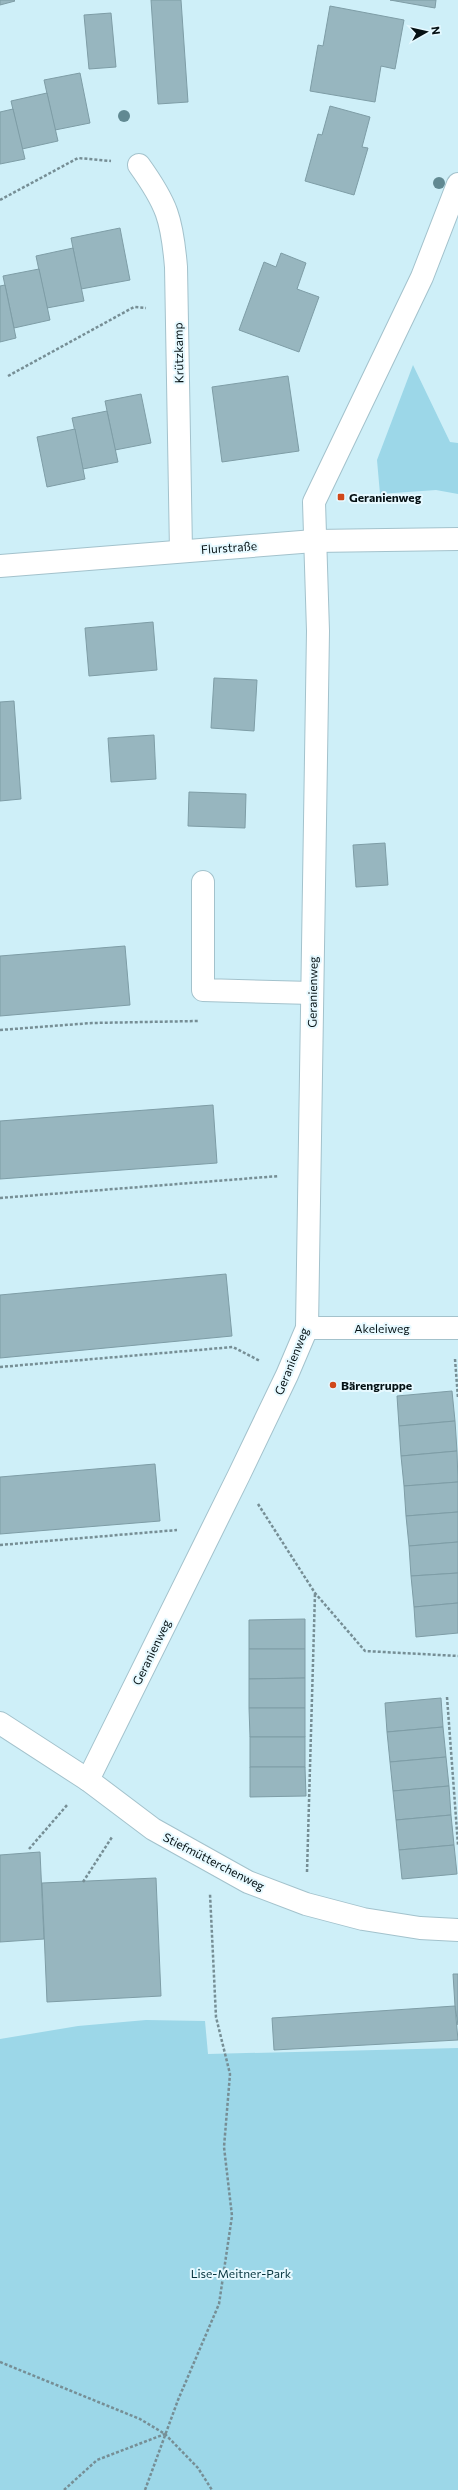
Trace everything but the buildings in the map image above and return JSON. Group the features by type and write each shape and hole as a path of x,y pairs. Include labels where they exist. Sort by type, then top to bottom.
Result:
{"street":[{"name":"Krützkamp","path":"139,165 160,194 172,228 177,312 181,551"},
{"name":"Geranienweg","path":"88,1780 239,1475 287,1375 307,1328 318,630 314,541 314,502 422,277 458,184"},
{"name":"Flurstraße","path":"0,566 314,541 458,539"},
{"path":"203,882 203,990 312,993"},
{"name":"Akeleiweg","path":"307,1328 455,1328"},
{"name":"Stiefmütterchenweg","path":"0,1723 88,1780 153,1829 248,1882 306,1904 363,1919 420,1928 458,1930"}],"path":[{"path":"0,200 78,158 139,165"},
{"path":"8,376 134,307 177,312"},
{"path":"0,1030 92,1023 202,1021"},
{"path":"0,1198 309,1174"},
{"path":"455,1328 458,1398"},
{"path":"0,1367 233,1347 287,1375"},
{"path":"239,1475 315,1592 365,1651 458,1656"},
{"path":"0,1545 213,1528"},
{"path":"306,1904 315,1592"},
{"path":"447,1697 458,1845"},
{"path":"29,1849 88,1780"},
{"path":"83,1882 111,1838"},
{"path":"145,2490 165,2434 219,2304 232,2216 224,2147 230,2074 216,2017 209,1860"},
{"path":"0,2362 140,2419 165,2434 198,2468 212,2490"},
{"path":"64,2490 97,2460 165,2434"}],"green space":[{"path":"413,365 450,442 458,443 458,494 436,490 380,494 377,460"},
{"name":"Lise-Meitner-Park","path":"146,2020 205,2021 208,2054 458,2048 458,2490 0,2490 0,2039 78,2026"}],"place":[{"name":"Geranienweg","path":"341,497"},
{"name":"Bärengruppe","path":"333,1385"}]}
